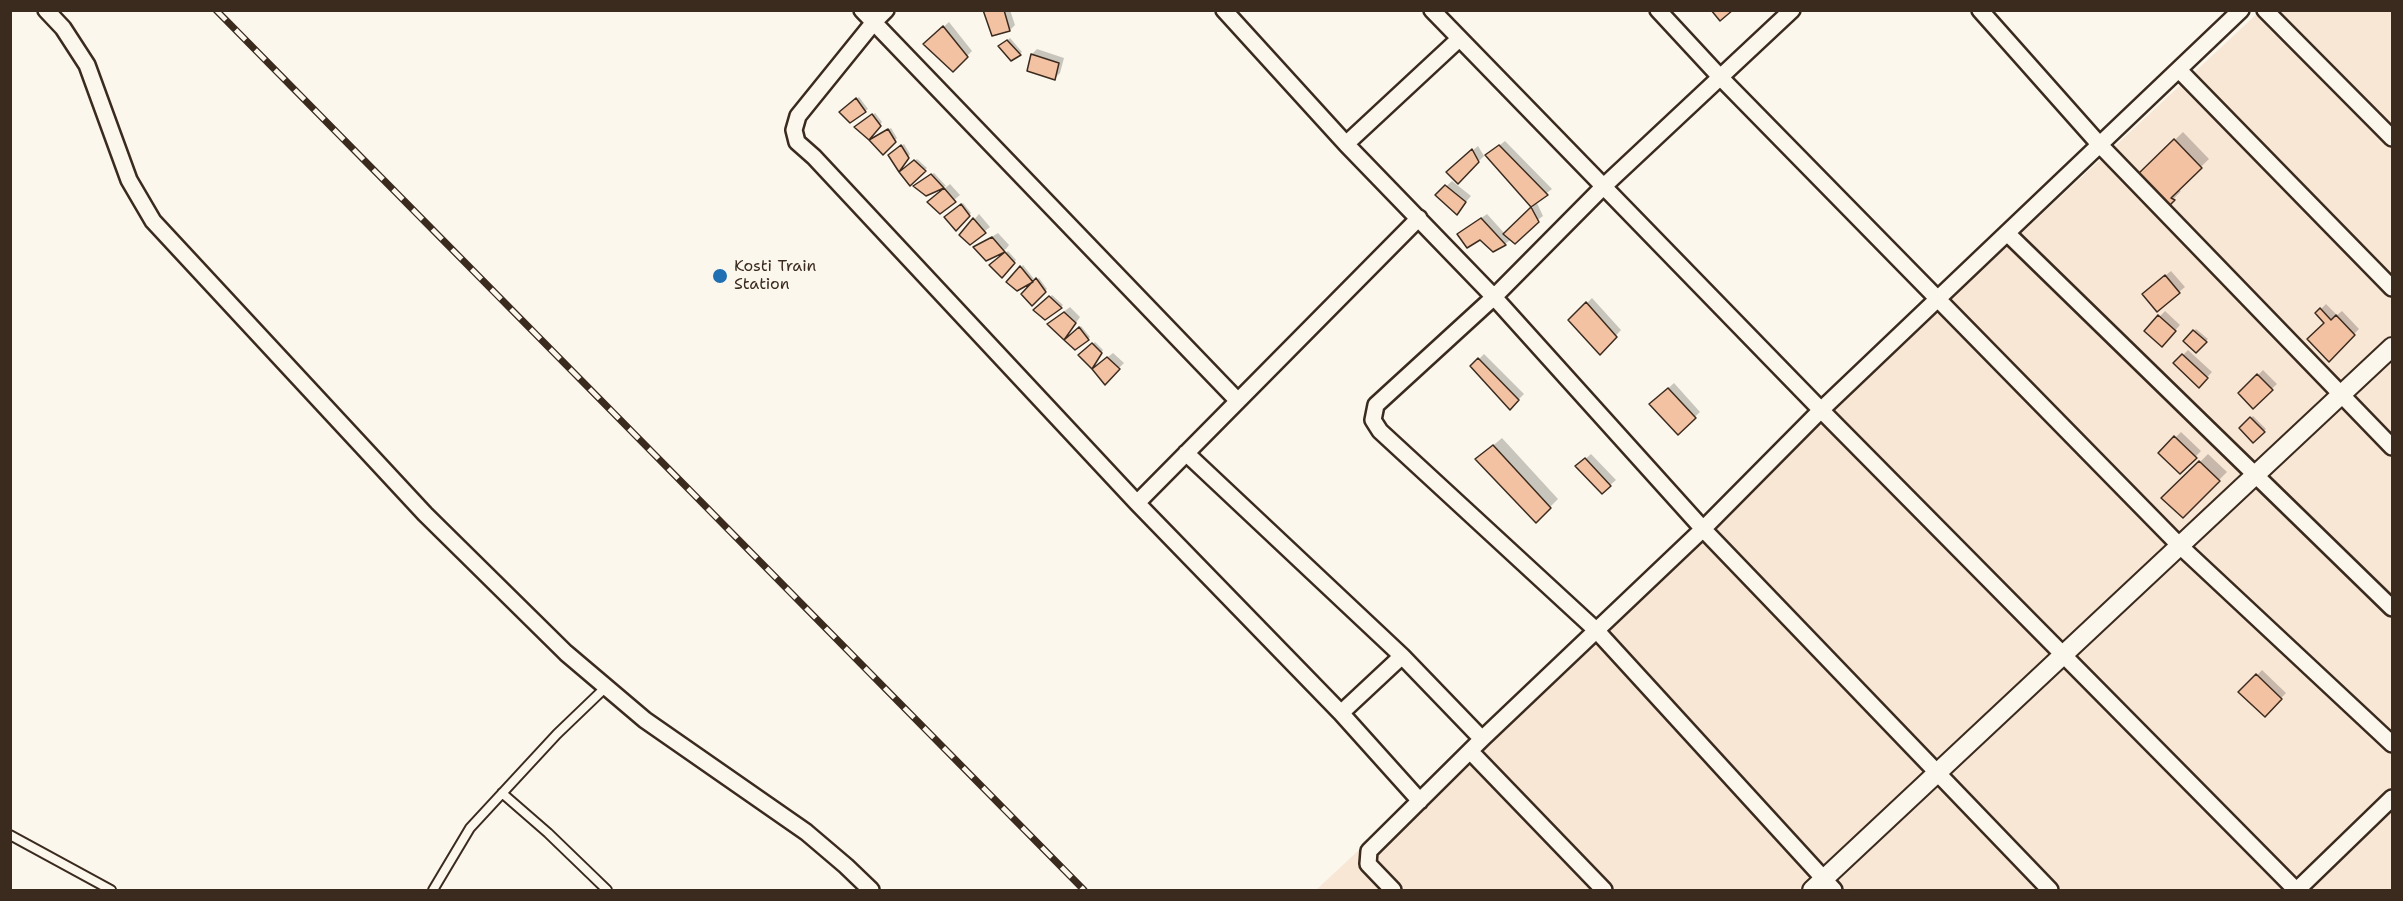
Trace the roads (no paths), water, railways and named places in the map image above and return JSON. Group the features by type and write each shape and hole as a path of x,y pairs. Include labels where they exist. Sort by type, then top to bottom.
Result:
{"street":[{"path":"46,10 63,28 87,65 129,180 153,221 425,514 566,653 645,720 807,832 871,891"},
{"path":"862,10 1237,400"},
{"path":"885,10 798,116 794,130 797,142 1137,503 1341,714 1420,801"},
{"path":"1224,10 1346,144 1494,297 1703,529 2050,891"},
{"path":"1432,10 1821,410 2296,891 2392,798"},
{"path":"1658,10 1721,78 2180,546 2392,744"},
{"path":"1792,10 1604,186 1494,297 1376,405 1373,420 1389,439 1597,631 1823,887 1938,775 2392,347"},
{"path":"1980,10 2099,144 2392,447"},
{"path":"1393,891 1368,864 1369,851 1482,739 1703,529 1821,410 2241,10"},
{"path":"2265,10 2392,138"},
{"path":"1346,144 1459,39"},
{"path":"2179,70 2392,288"},
{"path":"1137,503 1419,218"},
{"path":"2007,233 2392,608"},
{"path":"1186,453 1402,656 1482,739"},
{"path":"1341,714 1402,656"},
{"path":"1470,751 1604,891"}],"lane":[{"path":"433,891 470,828 556,734 607,686"},
{"path":"502,793 607,891"},
{"path":"10,835 111,891"}],"railway":[{"path":"216,10 1084,890"}],"place":[{"name":"Kosti Train Station","path":"720,276"}]}
